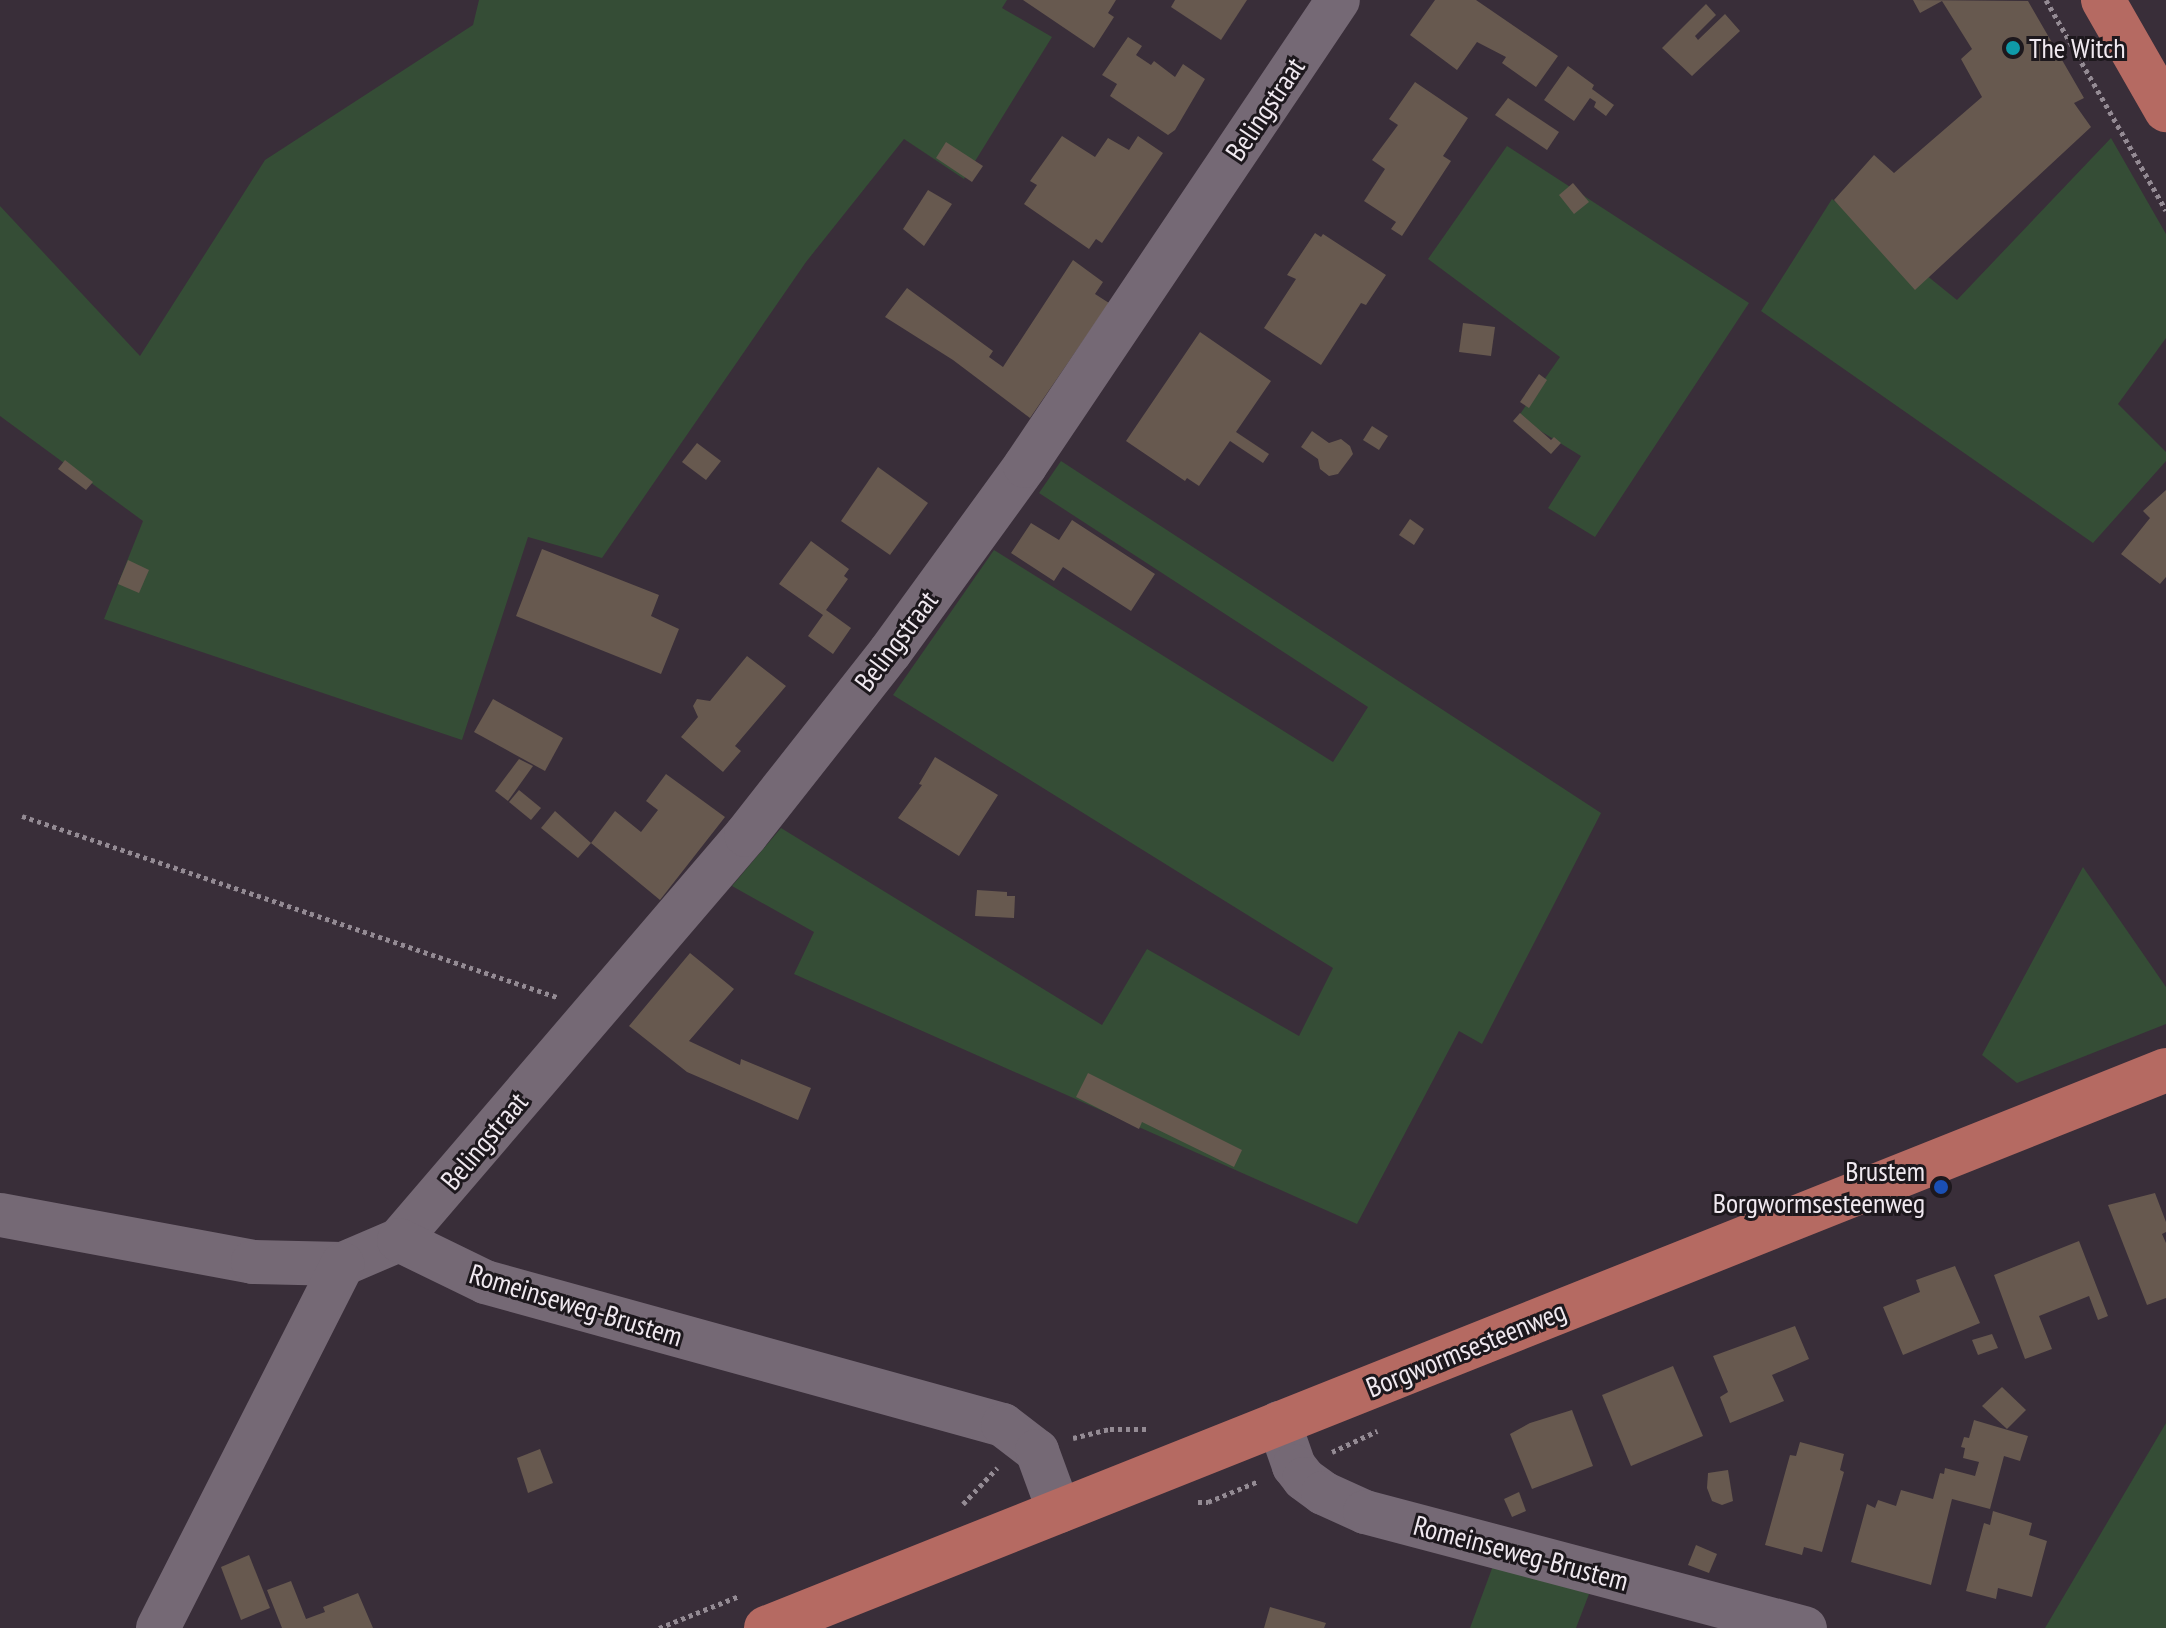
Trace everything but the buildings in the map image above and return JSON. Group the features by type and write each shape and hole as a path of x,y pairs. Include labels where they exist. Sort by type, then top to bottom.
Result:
{"main road":[{"path":"2103,0 2166,110"},
{"name":"Borgwormsesteenweg","path":"766,1628 2166,1070"}],"street":[{"name":"Belingstraat","path":"399,1240 746,835 899,639 1025,466 1338,0"},
{"path":"0,1215 253,1262 343,1264 399,1240"},
{"name":"Romeinseweg-Brustem","path":"399,1240 485,1282 1003,1425 1037,1451 1059,1511"},
{"path":"158,1628 343,1264"},
{"name":"Romeinseweg-Brustem","path":"1279,1423 1294,1466 1304,1479 1323,1493 1365,1512 1805,1628"}],"path":[{"path":"2046,0 2166,210"},
{"path":"22,816 596,1010"}],"green space":[{"path":"479,0 1007,0 1002,8 1052,37 964,179 904,139 806,262 602,558 528,537 462,740 104,619 143,521 0,416 0,206 140,356 265,160 473,25"},
{"path":"2111,138 2166,234 2166,338 2118,404 2166,452 2166,461 2093,543 1761,311 1832,199 1957,300"},
{"path":"1507,146 1749,303 1595,537 1548,508 1581,456 1518,417 1560,357 1428,259"},
{"path":"1061,461 1601,813 1482,1044 1459,1031 1357,1224 794,974 814,932 732,886 781,828 1102,1025 1147,949 1299,1036 1333,968 893,695 994,550 1333,762 1368,707 1039,493"},
{"path":"2083,867 2166,987 2166,1024 2017,1083 1982,1055"},
{"path":"2166,1423 2166,1628 2045,1628"},
{"path":"1494,1563 1589,1594 1576,1628 1470,1628"}],"place":[{"name":"The Witch","path":"2013,48"},
{"name":"Brustem Borgwormsesteenweg","path":"1941,1187"}]}
